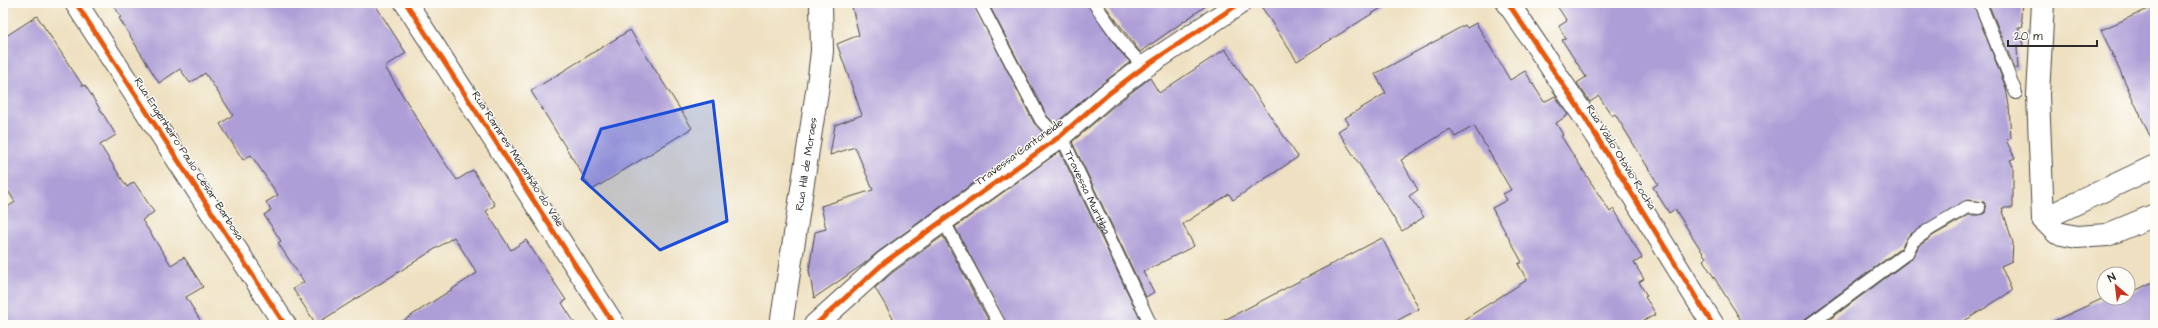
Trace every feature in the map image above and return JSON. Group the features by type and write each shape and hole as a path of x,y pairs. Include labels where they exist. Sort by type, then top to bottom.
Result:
{"street":[{"name":"Rua Engenheiro Paulo César Barbosa","path":"76,3 285,325"},
{"name":"Rua Ramires Maranhão do Vale","path":"406,3 614,325"},
{"name":"Rua Hill de Moraes","path":"781,325 818,85 822,51 821,3"},
{"name":"Travessa Cantoneide","path":"815,325 885,262 1059,137 1107,95 1144,67 1240,3"},
{"name":"Rua Valdo Otávio Rocha","path":"1508,3 1582,113 1713,325"},
{"path":"2042,3 2038,94 2043,219 2057,233 2077,238 2107,235 2155,215"},
{"path":"2043,219 2155,166"}],"lane":[{"name":"Travessa Muritiba","path":"980,3 1041,120 1066,146 1151,325"},
{"path":"1094,3 1124,44 1144,67"},
{"path":"1980,3 2016,93"},
{"path":"1809,325 1907,253 1913,241 1930,229 1967,207 1979,208"},
{"path":"943,220 1000,325"}],"highlighted area":[{"path":"713,101 727,221 660,250 582,179 601,129"}],"building":[{"path":"112,3 374,3 406,53 385,67 443,160 457,180 473,170 495,205 486,211 511,250 526,240 566,300 562,303 576,325 397,325 477,273 454,237 316,324 293,289 304,282 278,243 281,241 264,215 271,210 266,202 278,195 251,155 243,160 220,124 233,115 205,73 190,83 180,69 159,83 119,18 121,17"},
{"path":"851,3 973,3 1034,123 1043,133 878,252 861,266 814,298 809,270 815,232 826,229 821,206 873,190 855,147 830,155 835,125 862,115 837,44 859,35"},
{"path":"988,3 1087,3 1118,49 1130,62 1099,86 1055,124 1047,116"},
{"path":"1103,3 1210,3 1140,52"},
{"path":"1259,3 1389,3 1297,61"},
{"path":"1555,3 1973,3 2006,88 2009,106 2011,138 2006,140 2015,158 2010,160 2013,166 2013,208 2002,208 2013,243 2012,261 2001,266 2012,291 1958,325 1822,325 1911,259 1919,246 1934,235 1969,215 1979,215 1985,213 1986,208 1984,202 1967,200 1909,235 1901,248 1805,319 1802,325 1744,325 1703,260 1706,258 1675,209 1669,213 1653,187 1658,184 1615,114 1612,116 1599,96 1590,102 1577,83 1586,77 1562,40 1566,39 1559,26 1567,21"},
{"path":"1988,3 2022,3 2021,16 2023,26 2018,28 2023,45 2017,47 2018,68 2015,69"},
{"path":"2155,6 2155,147 2101,30"},
{"path":"37,16 83,86 85,85 116,135 100,145 127,187 134,182 154,212 142,220 171,265 184,257 203,287 186,297 203,325 3,325 3,210 15,202 3,183 3,38"},
{"path":"1476,23 1510,80 1525,71 1544,102 1555,96 1568,115 1556,123 1563,135 1561,136 1610,212 1614,209 1642,258 1634,263 1644,279 1639,282 1647,296 1645,297 1656,314 1637,325 1455,325 1527,280 1518,264 1522,262 1492,208 1507,200 1503,194 1511,190 1474,126 1455,137 1450,129 1401,160 1418,190 1409,196 1424,217 1402,231 1338,131 1349,124 1345,118 1386,93 1375,74 1465,25 1467,28"},
{"path":"630,30 692,128 592,190 531,91"},
{"path":"1225,49 1298,157 1233,200 1229,194 1183,224 1194,246 1143,272 1154,292 1146,297 1072,142 1115,105 1150,78 1159,93"},
{"path":"1060,151 1143,325 1007,325 955,227"},
{"path":"943,236 991,325 897,325 875,288 893,272"},
{"path":"1382,238 1419,309 1389,325 1215,325"},
{"path":"2155,281 2155,325 2045,325 2096,302 2096,306 2136,306 2136,290"}],"cycle path":[{"path":"76,3 285,325"},
{"path":"406,3 614,325"},
{"path":"815,325 885,262 1059,137 1107,95 1144,67 1240,3"},
{"path":"1508,3 1582,113 1713,325"}]}
